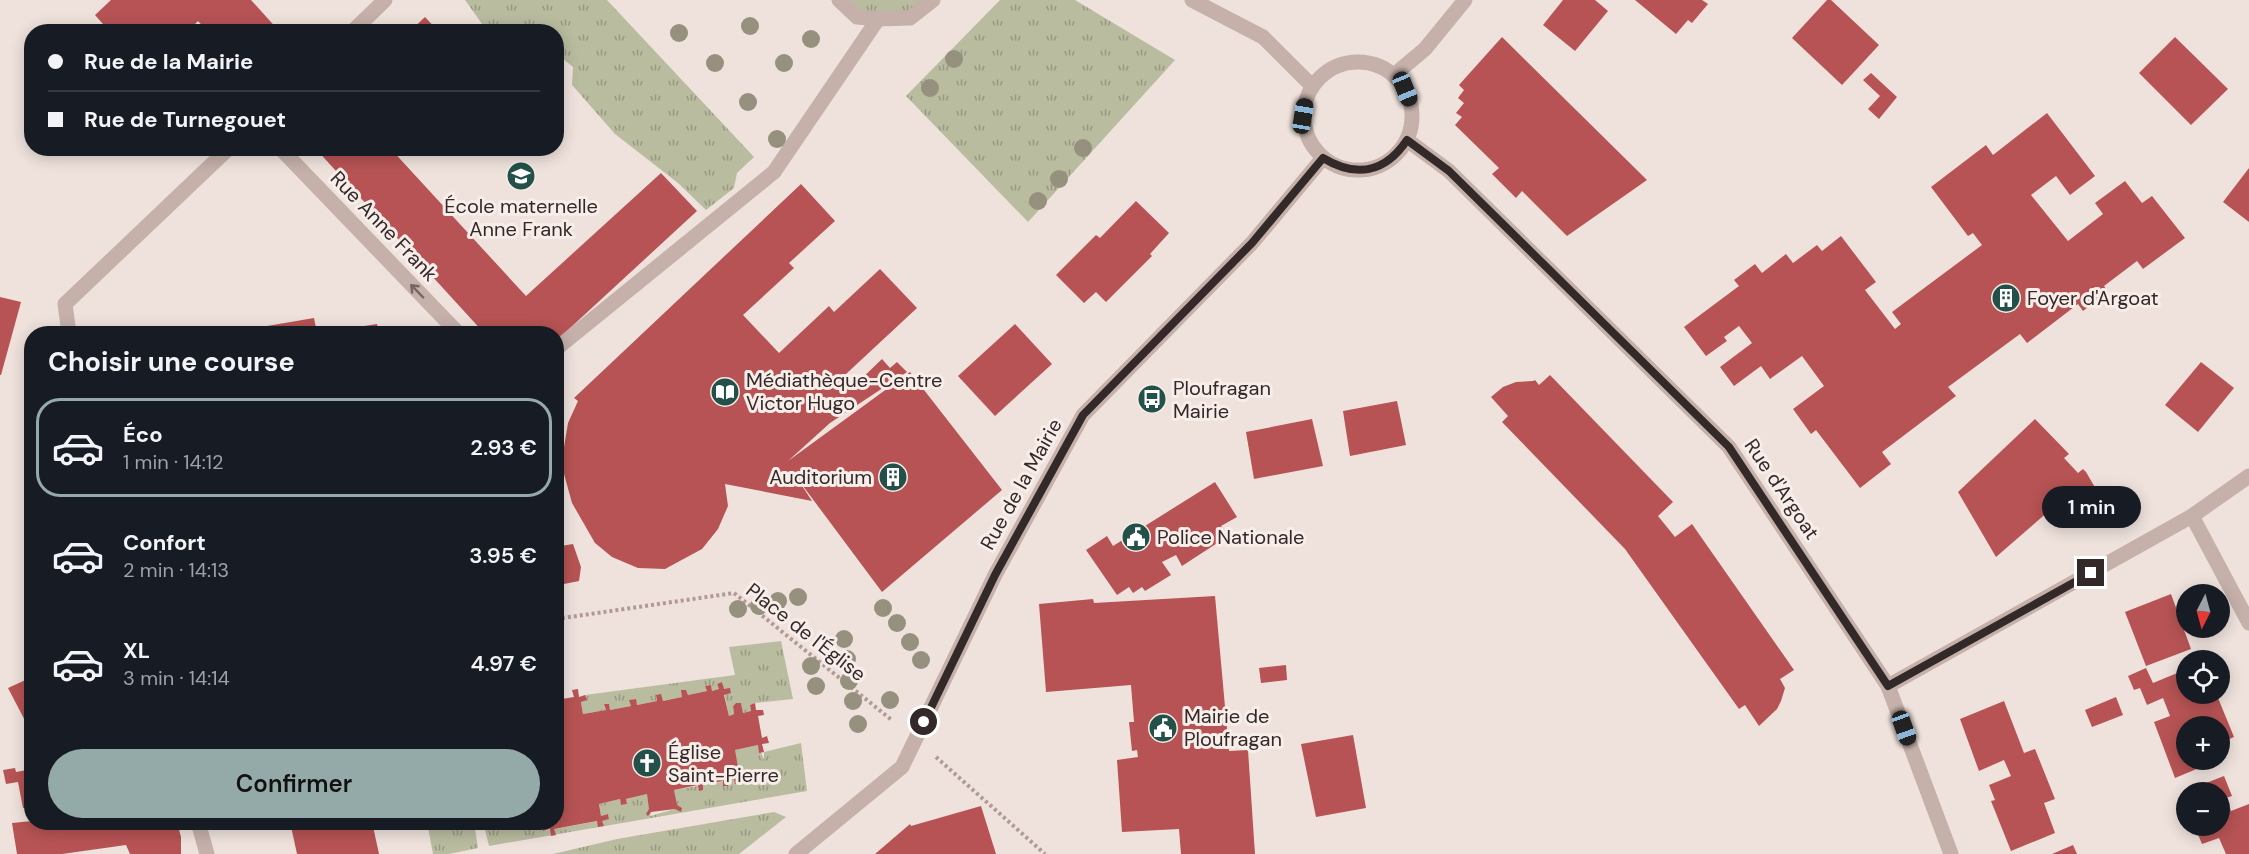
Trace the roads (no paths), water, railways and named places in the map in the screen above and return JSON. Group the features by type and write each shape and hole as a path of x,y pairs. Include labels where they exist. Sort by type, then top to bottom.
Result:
{"street":[{"path":"360,24 385,0"},
{"path":"838,0 857,17 878,19 910,18 933,0"},
{"path":"1192,0 1263,37 1312,86"},
{"path":"1394,75 1425,49 1465,0"},
{"path":"564,343 774,172 878,19"},
{"path":"1360,62 1378,65 1394,75 1405,89 1412,105 1412,123 1407,140 1398,154 1385,164 1352,171 1323,158 1312,146 1305,132 1303,116 1305,100 1312,86 1325,72 1341,64 1360,62"},
{"name":"Rue d'Argoat","path":"1407,140 1449,171 1729,447 1888,686 1951,854"},
{"path":"68,326 65,304 221,156"},
{"name":"Rue Anne Frank","path":"288,156 451,326"},
{"name":"Rue de la Mairie","path":"796,854 902,767 995,575 1083,415 1252,243 1323,158"},
{"path":"1888,686 2192,516 2249,476"},
{"path":"2192,516 2249,623"},
{"path":"200,830 207,854"}],"place":[{"name":"École maternelle Anne Frank","path":"521,176"},
{"name":"Foyer d'Argoat","path":"2006,298"},
{"name":"Médiathèque-Centre Victor Hugo","path":"725,392"},
{"name":"Ploufragan Mairie","path":"1152,399"},
{"name":"Auditorium","path":"893,477"},
{"name":"Police Nationale","path":"1136,537"},
{"name":"Mairie de Ploufragan","path":"1163,728"},
{"name":"Église Saint-Pierre","path":"647,763"}]}
